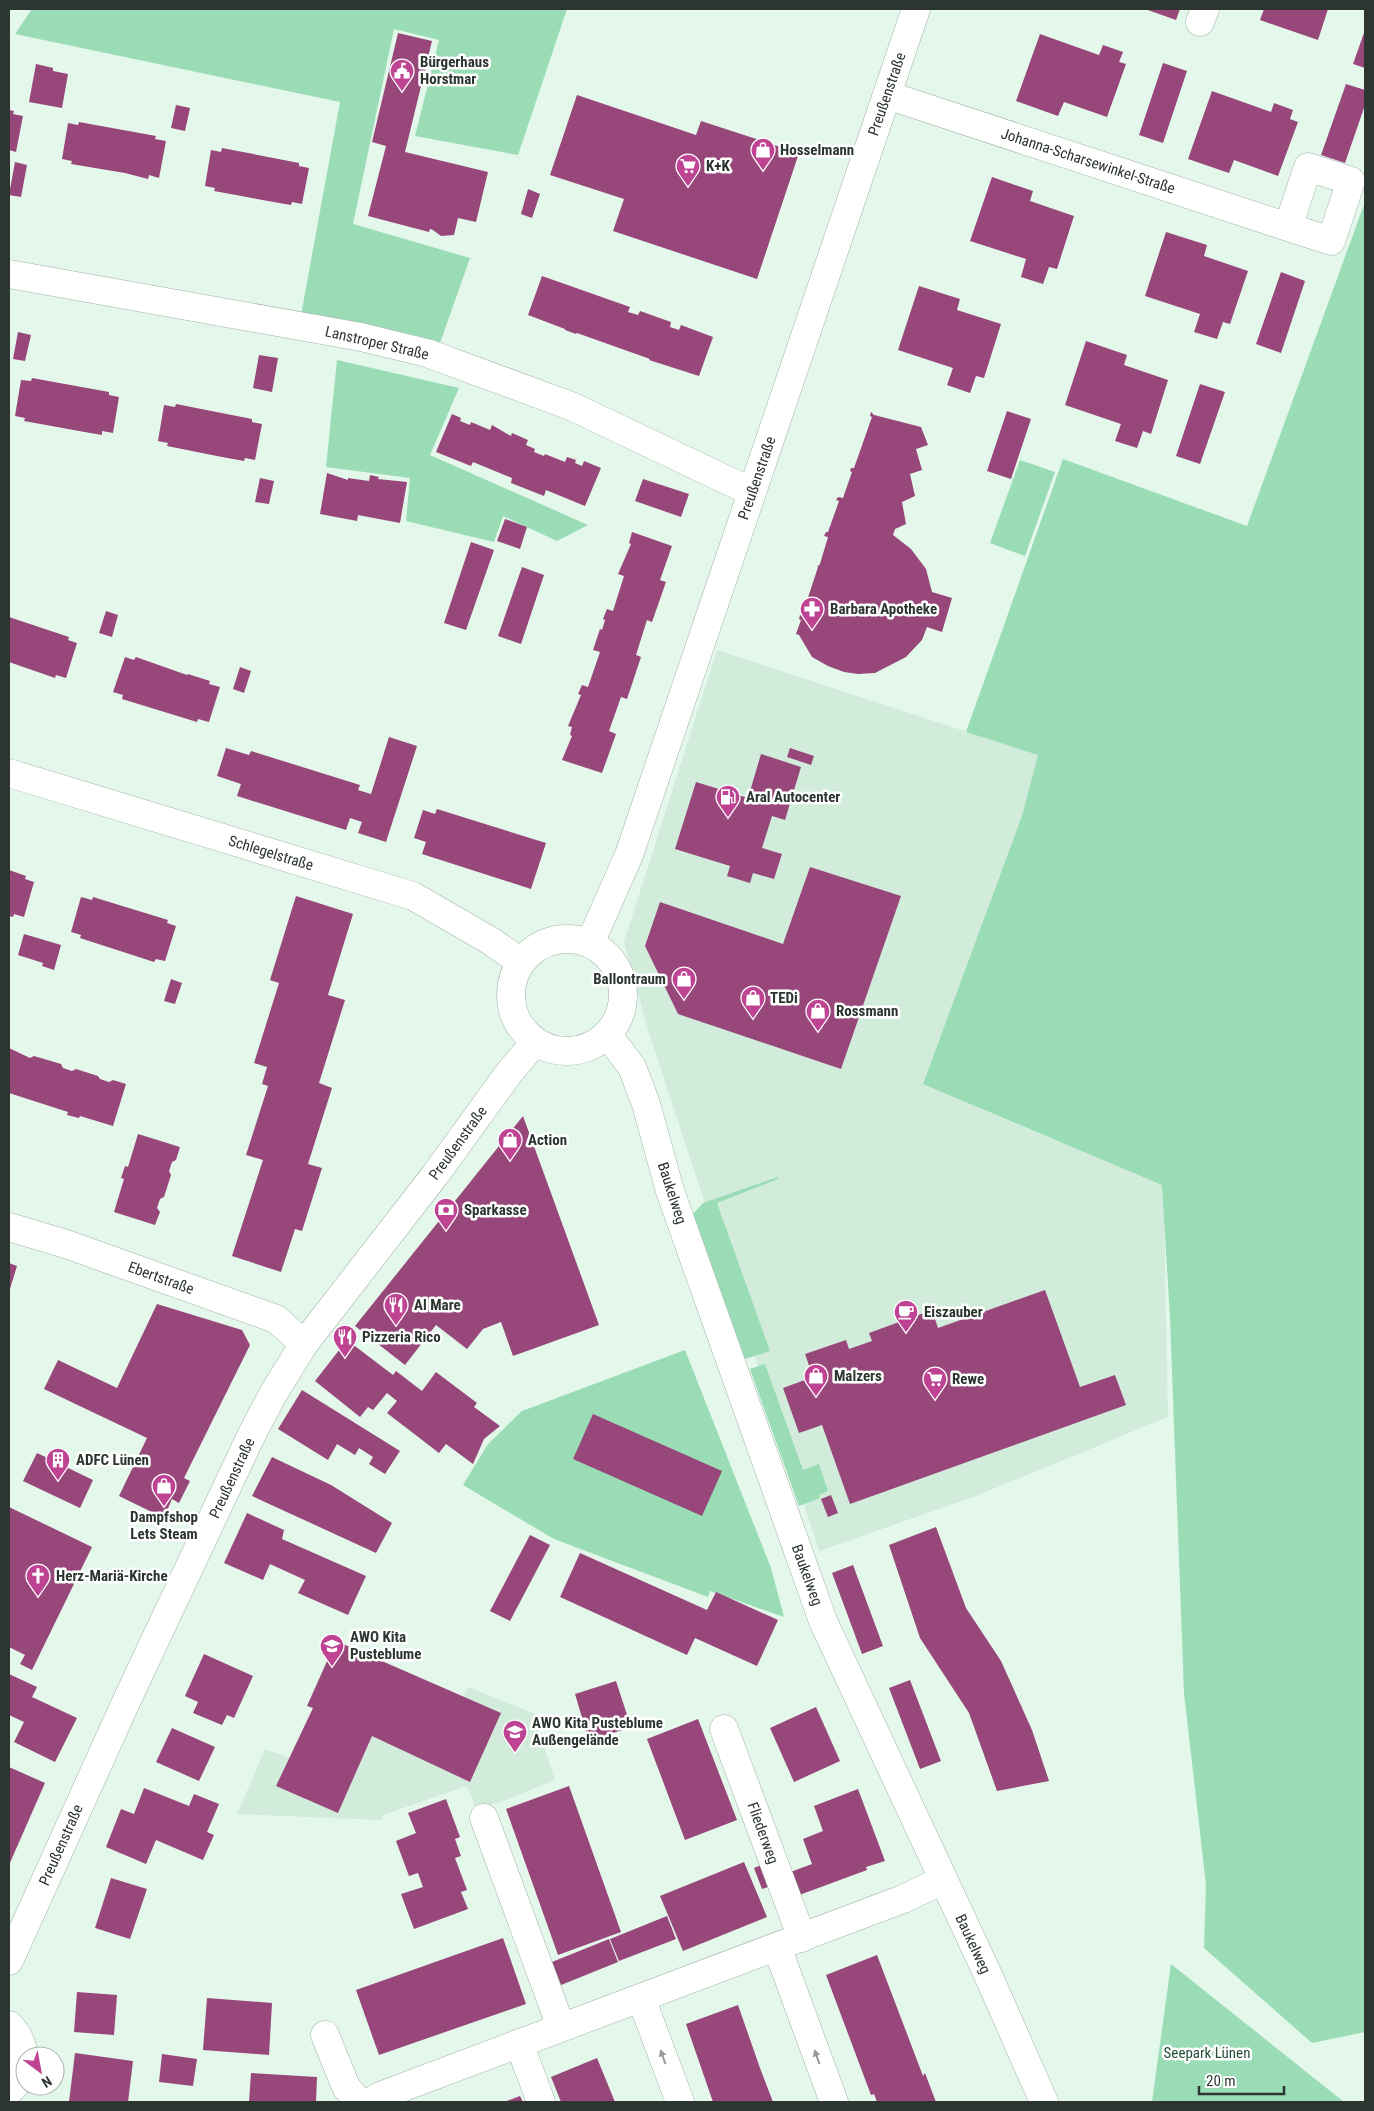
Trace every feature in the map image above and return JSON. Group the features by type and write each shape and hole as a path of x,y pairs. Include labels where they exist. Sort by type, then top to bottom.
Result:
{"street":[{"name":"Preußenstraße","path":"590,943 629,855 916,9"},
{"name":"Johanna-Scharsewinkel-Straße","path":"887,95 1288,227"},
{"name":"Lanstroper Straße","path":"9,274 361,337 412,349 572,406 752,492"},
{"name":"Schlegelstraße","path":"9,773 413,896 489,940 521,962"},
{"path":"571,939 590,943 605,953 616,967 622,984 623,1002 618,1019 607,1034 592,1046 573,1051 553,1050 535,1042 522,1030 514,1014 510,996 513,978 521,962 535,948 552,940 571,939"},
{"name":"Baukelweg","path":"607,1034 632,1067 646,1104 670,1191 823,1621 1044,2102"},
{"name":"Preußenstraße","path":"9,1961 126,1702 254,1429 273,1394 304,1344 424,1190 509,1073 535,1042"},
{"name":"Ebertstraße","path":"9,1227 63,1243 276,1319 304,1344"},
{"name":"Fliederweg","path":"724,1729 802,1938"},
{"path":"484,1818 561,2027"},
{"path":"371,2102 380,2096 561,2027 912,1896 943,1880"},
{"path":"777,1947 834,2102"},
{"path":"641,1998 680,2102"},
{"path":"9,2025 16,2032 23,2046 24,2062 20,2077 9,2091"},
{"path":"325,2036 346,2088 359,2102"},
{"path":"519,2043 541,2102"}],"shaded area":[{"path":"717,650 1038,755 1022,816 985,1111 1162,1184 1168,1417 976,1496 819,1551 648,1030 624,942"},
{"name":"AWO Kita Pusteblume Außengelände","path":"468,1687 533,1713 555,1780 477,1811 467,1786 383,1815 382,1820 237,1814 265,1749 289,1758 276,1786 338,1813 372,1736 470,1782 500,1713 463,1697"}],"green space":[{"path":"32,9 567,9 518,155 415,136 439,40 394,29 353,224 470,258 440,343 301,315 340,102 15,34"},
{"path":"1365,202 1365,2032 1312,2043 1204,1948 1206,1885 1184,1693 1170,1318 1162,1185 923,1084 1022,816 1038,755 966,732 1063,459 1247,526"},
{"path":"337,360 459,388 430,455 588,525 557,541 503,516 494,542 406,521 410,478 326,467"},
{"path":"1020,460 1055,472 1025,556 990,543"},
{"path":"778,1177 778,1179 717,1203 770,1351 745,1359 693,1214 703,1203"},
{"path":"685,1350 771,1568 784,1617 710,1591 708,1597 554,1539 463,1485 488,1444 522,1411"},
{"path":"765,1364 803,1470 819,1464 828,1491 819,1495 820,1498 799,1506 750,1369"},
{"name":"Seepark Lünen","path":"1171,1964 1344,2102 1152,2102"}],"building":[{"path":"1145,9 1180,9 1176,20"},
{"path":"1264,9 1328,9 1318,40 1260,20"},
{"path":"1365,30 1365,68 1353,64"},
{"name":"Bürgerhaus Horstmar","path":"398,33 432,41 405,152 488,172 476,222 458,218 454,235 441,236 430,229 429,232 368,216 386,146 372,142"},
{"path":"1040,34 1099,55 1103,45 1123,52 1119,62 1126,64 1107,117 1064,102 1058,116 1016,101"},
{"path":"1163,63 1187,71 1163,143 1139,135"},
{"path":"36,64 53,68 53,71 68,74 62,108 29,102"},
{"path":"1346,84 1365,90 1365,105 1345,163 1321,155"},
{"path":"1212,91 1271,112 1274,103 1293,110 1290,119 1298,122 1278,176 1234,160 1229,173 1188,159"},
{"name":"K+K","path":"577,95 696,135 701,121 799,153 757,279 613,231 624,199 550,175"},
{"path":"176,105 190,108 185,131 171,128"},
{"path":"9,110 14,111 13,114 23,116 16,152 9,150"},
{"path":"79,122 156,136 155,139 166,141 159,178 149,175 148,179 71,164 72,161 62,159 68,123 78,125"},
{"path":"222,148 299,163 299,166 309,168 302,204 292,202 291,205 214,191 215,188 205,186 211,150 221,152"},
{"path":"15,162 27,165 21,197 9,195"},
{"path":"992,177 1033,191 1030,201 1074,216 1057,269 1049,267 1043,284 1021,277 1026,259 970,241"},
{"path":"528,189 540,194 532,218 521,214"},
{"path":"1166,232 1207,245 1204,256 1248,271 1230,324 1223,322 1217,339 1194,332 1200,314 1145,296"},
{"path":"1281,272 1305,281 1281,353 1256,344"},
{"path":"542,276 630,307 628,312 638,315 640,311 671,322 670,327 679,330 681,325 713,337 699,376 576,334 528,315"},
{"path":"919,286 960,299 957,310 1001,324 984,378 976,376 970,393 947,385 953,368 898,350"},
{"path":"18,332 31,335 25,361 13,359"},
{"path":"1086,341 1127,355 1124,365 1168,380 1151,434 1143,431 1137,448 1115,441 1121,424 1065,405"},
{"path":"259,355 278,358 272,392 253,388"},
{"path":"32,378 109,392 109,395 119,397 113,433 102,431 102,435 24,421 25,418 15,416 21,380 31,381"},
{"path":"1200,384 1225,392 1200,464 1176,456"},
{"path":"176,404 252,419 252,422 262,424 255,460 245,458 244,461 222,457 167,446 168,443 158,441 164,405 175,407"},
{"path":"1007,411 1031,419 1011,479 987,471"},
{"path":"871,412 874,415 921,427 928,445 916,449 922,470 910,474 915,496 902,502 906,524 895,529 893,535 911,549 926,569 932,592 952,598 942,632 927,627 922,640 906,657 875,673 858,674 844,672 812,657 799,635 796,634 801,620 799,619 800,615 802,616 828,537 824,536 828,532 839,501 836,500 838,497 843,498 852,472 850,471 851,468 854,468 872,417 870,416"},
{"path":"452,414 461,418 460,421 470,425 471,422 490,430 492,425 511,436 512,433 528,440 526,445 535,449 534,452 544,456 545,454 565,462 567,457 576,460 575,463 582,466 584,461 601,468 585,506 546,490 544,496 511,483 512,478 473,462 471,466 436,452"},
{"path":"327,473 348,480 348,478 369,481 370,475 379,477 378,479 407,482 400,523 358,515 357,521 320,514"},
{"path":"260,478 274,481 269,504 255,502"},
{"path":"643,479 689,494 681,517 635,501"},
{"path":"505,519 527,527 520,549 497,541"},
{"path":"632,532 672,546 660,580 666,582 652,622 647,620 636,655 641,657 627,699 621,697 609,731 616,734 602,773 562,760 572,736 570,735 572,727 568,726 581,695 578,694 582,685 588,687 600,652 593,650 600,629 602,630 605,620 603,619 607,609 613,611 624,576 618,574 631,544 629,543"},
{"path":"471,542 494,550 466,630 444,623"},
{"path":"522,567 544,575 521,644 498,636"},
{"path":"106,611 118,615 112,637 99,633"},
{"path":"9,617 69,637 68,640 77,643 66,678 56,675 55,678 9,662"},
{"path":"125,657 134,660 136,657 210,681 209,684 220,687 209,722 198,719 197,722 122,699 123,695 113,692"},
{"path":"240,667 251,671 244,693 233,689"},
{"path":"389,737 417,746 386,842 358,833 362,822 350,818 346,830 237,796 241,784 217,776 226,748 249,755 251,751 360,785 358,790 371,794"},
{"path":"790,748 814,756 811,765 787,757"},
{"name":"Aral Autocenter","path":"761,754 801,767 785,820 772,816 762,848 782,854 774,879 753,873 750,883 727,876 730,866 675,849 696,782 748,798"},
{"path":"437,809 546,843 531,889 422,854 426,842 414,838 423,810 435,814"},
{"path":"810,867 901,896 841,1069 678,1014 645,946 660,902 783,944"},
{"path":"9,870 26,876 25,879 34,882 24,917 14,914 13,917 9,916"},
{"path":"296,896 353,914 328,995 345,1000 319,1083 332,1088 308,1164 322,1168 302,1231 295,1229 281,1272 232,1256 263,1160 246,1155 268,1086 262,1084 267,1067 254,1063 279,983 270,980"},
{"path":"81,897 92,900 93,897 168,920 167,923 176,926 165,961 156,959 154,962 80,938 81,935 71,932"},
{"path":"24,934 61,945 54,970 42,966 43,963 18,955"},
{"path":"171,979 182,983 175,1004 164,1001"},
{"path":"9,1048 30,1058 34,1056 61,1064 63,1068 72,1071 76,1069 98,1076 100,1079 109,1082 113,1080 126,1084 113,1126 80,1116 79,1118 67,1115 68,1112 9,1093"},
{"path":"523,1116 599,1325 513,1356 501,1322 483,1329 467,1349 436,1325 405,1365 355,1326"},
{"path":"138,1134 180,1147 176,1160 172,1162 169,1171 171,1175 164,1197 160,1199 157,1208 160,1212 155,1225 114,1212 124,1179 121,1178 125,1166 128,1167"},
{"path":"9,1263 17,1266 9,1292"},
{"path":"1045,1290 1080,1387 1115,1375 1126,1405 850,1504 822,1425 799,1433 783,1388 813,1377 805,1354 846,1340 849,1349 872,1341 869,1333 932,1310 938,1328"},
{"path":"157,1304 242,1330 250,1345 184,1478 190,1481 179,1503 172,1499 164,1518 119,1496 147,1438 44,1389 58,1360 117,1388"},
{"path":"347,1340 393,1375 396,1371 422,1391 436,1372 477,1403 474,1407 500,1426 484,1439 473,1464 446,1444 439,1453 387,1413 397,1401 387,1393 373,1410 368,1407 360,1417 315,1381"},
{"path":"302,1390 400,1451 385,1474 369,1464 373,1457 359,1448 355,1455 337,1444 328,1460 278,1429"},
{"path":"593,1414 722,1471 702,1516 573,1459"},
{"name":"ADFC Lünen","path":"37,1453 93,1480 80,1508 23,1481"},
{"path":"272,1457 331,1485 392,1523 376,1553 252,1496"},
{"path":"831,1495 838,1513 828,1517 821,1499"},
{"name":"Herz-Mariä-Kirche","path":"9,1507 92,1547 32,1670 20,1664 25,1655 9,1647"},
{"path":"247,1513 284,1530 282,1539 366,1576 348,1615 298,1593 305,1580 270,1564 263,1580 224,1563"},
{"path":"936,1527 966,1608 1001,1661 1032,1730 1049,1781 997,1791 969,1713 920,1638 889,1545"},
{"path":"530,1535 550,1545 510,1621 490,1611"},
{"path":"580,1553 707,1610 716,1592 778,1620 757,1666 695,1638 687,1655 560,1597"},
{"path":"853,1565 883,1646 862,1654 832,1573"},
{"path":"336,1641 501,1713 470,1782 372,1736 338,1813 276,1786 313,1708 307,1706"},
{"path":"204,1654 253,1676 234,1718 227,1715 222,1725 193,1713 198,1702 185,1696"},
{"path":"9,1674 37,1687 32,1697 77,1718 55,1762 14,1742 24,1722 9,1715"},
{"path":"910,1680 941,1761 920,1769 889,1688"},
{"path":"616,1681 631,1727 589,1741 575,1694"},
{"path":"816,1707 840,1761 794,1782 770,1728"},
{"path":"698,1719 737,1820 685,1840 647,1739"},
{"path":"172,1728 215,1747 199,1781 156,1762"},
{"path":"9,1767 45,1783 9,1865"},
{"path":"569,1786 621,1932 558,1955 506,1809"},
{"path":"144,1788 189,1806 194,1794 219,1804 207,1832 214,1835 203,1860 156,1840 146,1864 106,1847 121,1809 134,1814"},
{"path":"858,1789 885,1861 866,1867 867,1870 794,1897 785,1874 812,1864 803,1839 823,1831 814,1806"},
{"path":"446,1799 460,1837 455,1839 461,1856 455,1858 467,1890 461,1892 468,1909 414,1929 401,1894 423,1887 418,1873 409,1876 396,1841 416,1833 408,1813"},
{"path":"744,1862 767,1917 683,1951 660,1896"},
{"path":"766,1863 774,1885 762,1889 754,1868"},
{"path":"111,1878 147,1889 130,1939 95,1928"},
{"path":"667,1916 676,1939 619,1961 610,1939"},
{"path":"503,1938 526,2004 379,2055 356,1990"},
{"path":"609,1939 618,1962 561,1985 552,1962"},
{"path":"877,1955 923,2076 925,2073 936,2102 877,2102 874,2094 871,2095 826,1975"},
{"path":"77,1992 117,1995 114,2035 74,2032"},
{"path":"207,1998 272,2003 269,2055 203,2050"},
{"path":"738,2005 773,2102 713,2102 686,2024"},
{"path":"75,2053 133,2061 128,2102 69,2102"},
{"path":"162,2054 197,2059 193,2086 159,2082"},
{"path":"597,2058 615,2102 561,2102 551,2077"},
{"path":"251,2073 317,2077 316,2102 249,2102"},
{"path":"520,2096 523,2102 504,2102"}],"place":[{"name":"Bürgerhaus Horstmar","path":"402,92"},
{"name":"Hosselmann","path":"763,171"},
{"name":"K+K","path":"688,187"},
{"name":"Barbara Apotheke","path":"812,630"},
{"name":"Aral Autocenter","path":"728,818"},
{"name":"Ballontraum","path":"684,1000"},
{"name":"TEDi","path":"753,1019"},
{"name":"Rossmann","path":"818,1032"},
{"name":"Action","path":"510,1161"},
{"name":"Sparkasse","path":"446,1231"},
{"name":"Al Mare","path":"396,1326"},
{"name":"Eiszauber","path":"906,1333"},
{"name":"Pizzeria Rico","path":"345,1358"},
{"name":"Malzers","path":"816,1397"},
{"name":"Rewe","path":"935,1400"},
{"name":"ADFC Lünen","path":"58,1481"},
{"name":"Dampfshop Lets Steam","path":"164,1507"},
{"name":"Herz-Mariä-Kirche","path":"38,1597"},
{"name":"AWO Kita Pusteblume","path":"332,1667"},
{"name":"AWO Kita Pusteblume Außengelände","path":"515,1753"}]}
